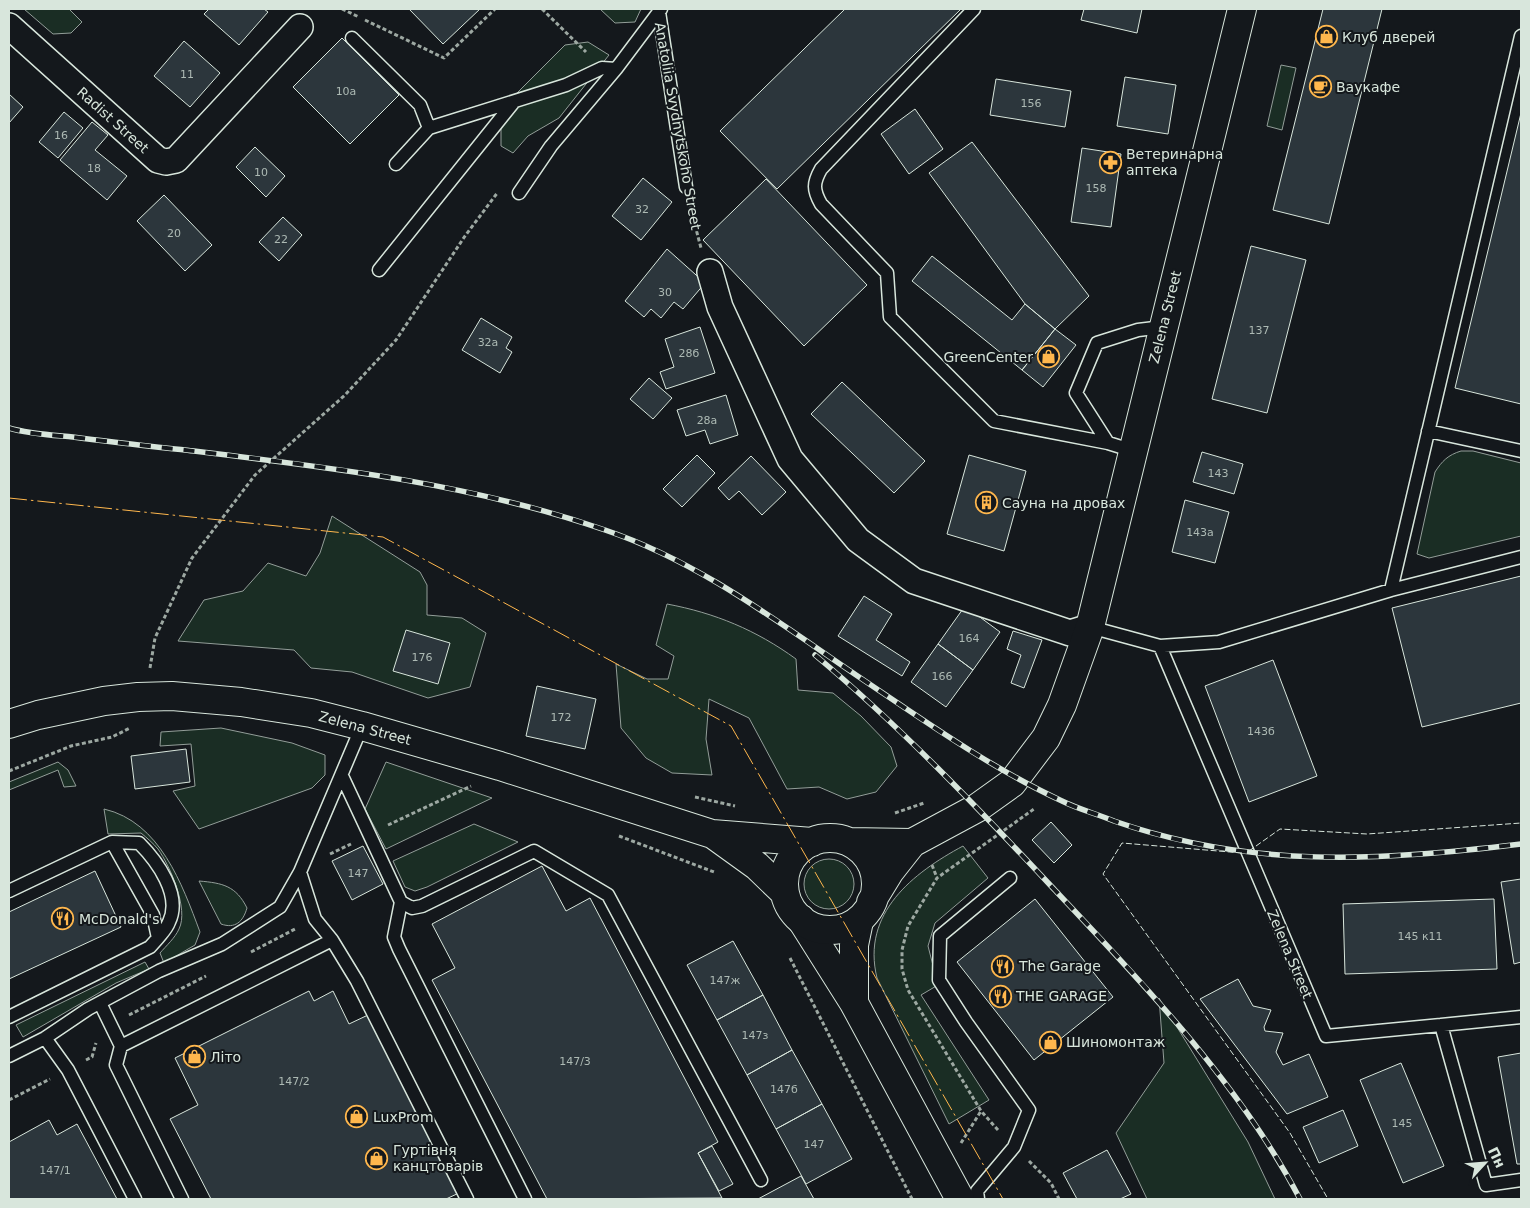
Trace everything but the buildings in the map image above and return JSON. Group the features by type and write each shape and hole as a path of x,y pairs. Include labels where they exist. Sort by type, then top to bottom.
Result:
{"main road":[{"name":"Zelena Street","path":"865,912 890,871 912,843 977,808 1012,783 1046,738 1062,705 1090,627 1242,9"},
{"name":"Zelena Street","path":"9,724 38,715 104,701 172,696 241,702 311,713 362,726 500,766 712,834 812,842"},
{"name":"Zelena Street","path":"712,834 757,866 784,893"},
{"path":"854,1003 853,953 875,881 871,867 862,852 849,842 828,838 812,842 799,850 790,862 785,877 784,893 791,908 801,919 854,1003 960,1199"},
{"name":"Zelena Street","path":"849,842 912,843"},
{"path":"801,919 814,928 829,931 843,929 865,912"}],"street":[{"name":"Radist Street","path":"9,26 158,160 166,162 176,160 300,27"},
{"path":"710,272 720,307 790,459 858,540 914,581 1070,634 1090,627"}],"lane":[{"path":"974,9 821,169 815,180 815,193 821,204 887,273 890,317 994,421 1108,443 1134,451"},
{"path":"519,193 551,146 616,69 660,11"},
{"name":"Anatoliia Svydnytskoho Street","path":"660,11 686,187"},
{"path":"1390,590 1521,36"},
{"path":"352,38 420,105 429,128"},
{"path":"396,164 429,128 566,85 602,68 616,69"},
{"path":"379,270 513,103"},
{"path":"1108,443 1076,393 1097,343 1138,330 1163,326"},
{"path":"1428,432 1521,451"},
{"path":"1090,627 1160,646 1219,642 1390,590 1521,557"},
{"name":"Zelena Street","path":"1160,646 1326,1036 1441,1025"},
{"path":"9,1056 45,1038 100,1003 159,972 222,944 280,907 300,872 362,726"},
{"path":"342,776 402,902 412,908 422,906 534,851 608,895 762,1180"},
{"path":"112,842 153,915 158,938"},
{"path":"9,891 112,842 139,843 164,874 172,900 170,921 150,947 9,1017"},
{"path":"300,872 315,919 332,940 357,981 467,1199"},
{"path":"978,1199 977,1190 1014,1147 1029,1110 966,1022 939,980 940,936 1010,878"},
{"path":"402,902 394,937 525,1199"},
{"path":"121,1046 332,940"},
{"path":"100,1003 121,1046 116,1066 182,1199"},
{"path":"1521,1017 1441,1025 1486,1185 1521,1180"},
{"path":"45,1038 68,1070 135,1199"}],"path":[{"path":"342,9 444,58 495,9"},
{"path":"542,9 602,68"},
{"name":"Anatoliia Svydnytskoho Street","path":"686,187 695,232 710,272"},
{"path":"149,674 155,638 192,558 255,475 345,395 396,340 465,236 499,191"},
{"path":"692,796 739,807"},
{"path":"889,814 926,803"},
{"path":"931,864 938,878 1034,808"},
{"path":"81,1063 92,1057 97,1039"},
{"path":"9,1100 57,1076"},
{"path":"958,1148 981,1111"}],"green space":[{"path":"24,9 69,9 82,22 71,33 53,34"},
{"path":"600,9 641,9 635,22 615,23"},
{"path":"588,42 609,55 559,118 528,136 513,153 501,146 501,121 513,97 565,45"},
{"path":"1281,65 1296,68 1282,130 1267,126"},
{"path":"1461,451 1473,451 1521,463 1521,536 1429,558 1417,554 1435,472 1452,454"},
{"path":"332,516 420,572 427,585 427,615 462,618 486,633 470,687 428,698 352,672 311,668 294,650 178,641 204,600 243,591 268,563 306,576 320,553"},
{"path":"667,604 702,612 734,624 766,639 796,659 798,690 833,693 861,716 891,747 897,766 876,792 847,799 819,787 787,789 749,718 709,699 706,739 712,775 672,773 646,758 621,728 616,664 647,679 668,679 674,656 656,645"},
{"path":"221,728 292,743 325,755 325,775 312,788 199,829 173,791 195,786 191,744 160,746 161,732"},
{"path":"58,762 68,770 76,786 64,787 58,770 9,790 9,782"},
{"path":"386,762 492,798 386,849 365,809"},
{"path":"104,809 123,816 140,827 154,841 176,875 193,913 200,932 195,945 164,963 160,953 175,936 181,921 180,899 173,877 158,849 141,833 108,834"},
{"path":"474,824 518,842 427,887 415,891 405,887 393,861"},
{"path":"963,846 988,878 935,923 928,946 938,985 921,995 989,1100 949,1124 877,978 874,955 877,934 884,915 895,898 926,869"},
{"path":"829,859 843,863 850,870 854,884 850,898 843,905 829,909 815,905 808,898 804,884 808,870 815,863"},
{"path":"199,881 215,883 233,890 247,908 241,921 230,926 221,924"},
{"path":"145,962 149,969 116,983 23,1037 16,1025"},
{"path":"1159,998 1248,1142 1275,1199 1147,1199 1116,1133 1164,1063"}],"railway":[{"path":"9,428 32,433 238,456 397,479 502,500 605,530 640,543 706,576 769,616 935,728 1010,774 1074,807 1165,836 1216,847 1266,854 1316,857 1417,854 1521,844"},
{"path":"815,655 937,767 1154,997 1219,1075 1248,1115 1276,1156 1300,1199"}],"fence":[{"path":"1249,851 1280,829 1367,834 1521,823"},
{"path":"1242,853 1122,843 1103,874 1290,1133 1328,1199"}],"power":[{"path":"9,498 383,537 731,726 1003,1199"}],"place":[{"name":"Клуб дверей","path":"1326,37"},
{"name":"Ваукафе","path":"1320,87"},
{"name":"Ветеринарна аптека","path":"1110,162"},
{"name":"GreenCenter","path":"1049,357"},
{"name":"Сауна на дровах","path":"986,503"},
{"name":"McDonald's","path":"63,919"},
{"name":"The Garage","path":"1003,966"},
{"name":"THE GARAGE","path":"1000,996"},
{"name":"Шиномонтаж","path":"1050,1042"},
{"name":"Літо","path":"194,1057"},
{"name":"LuxProm","path":"357,1117"},
{"name":"Гуртівня канцтоварів","path":"377,1158"}]}
